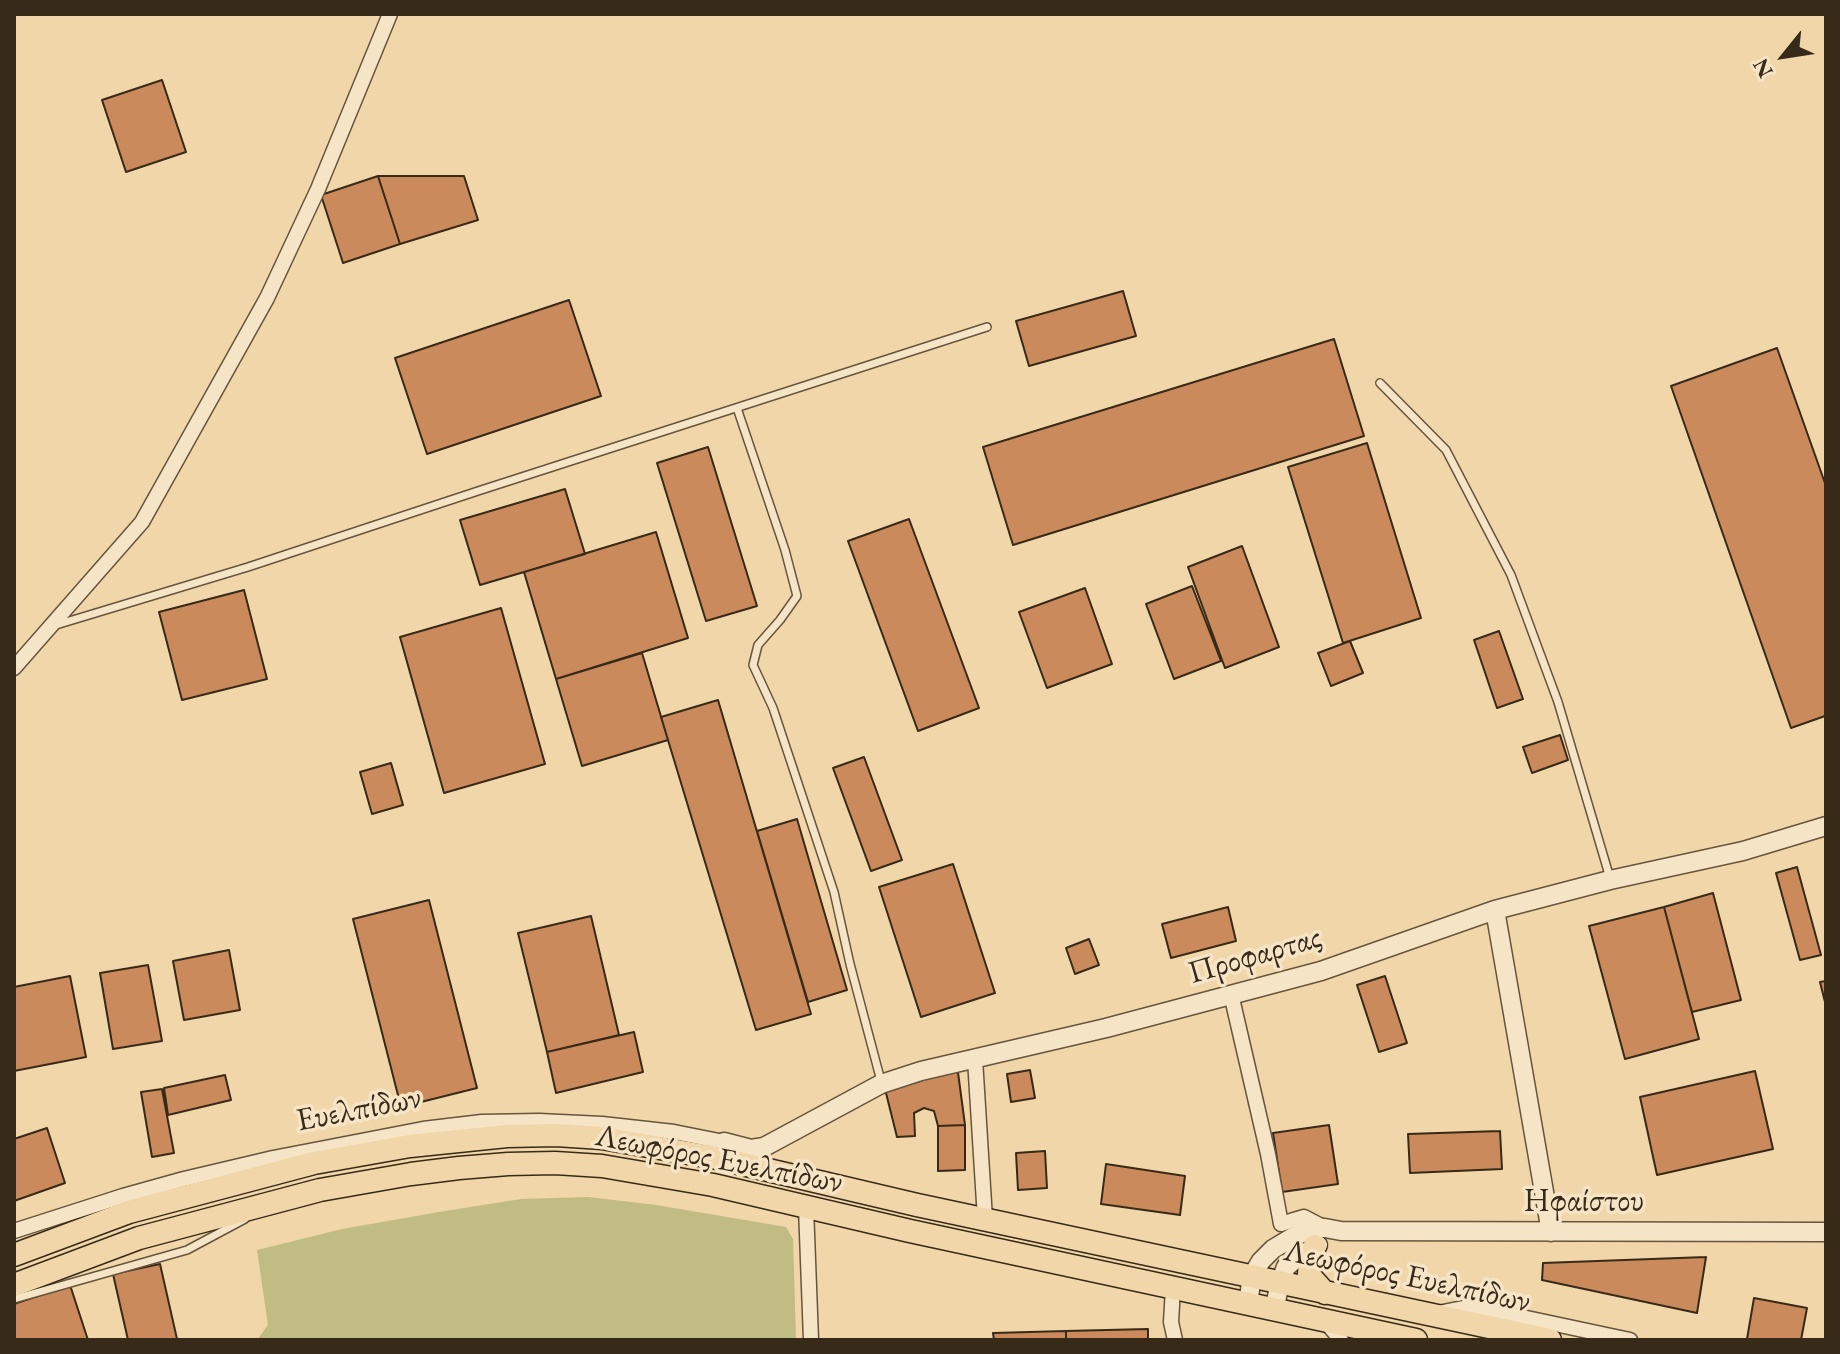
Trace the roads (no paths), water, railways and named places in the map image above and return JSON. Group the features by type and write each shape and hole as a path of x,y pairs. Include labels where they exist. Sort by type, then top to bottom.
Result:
{"main road":[{"name":"Λεωφόρος Ευελπίδων","path":"14,1255 129,1212 274,1166 314,1163 452,1141 602,1131 720,1150 985,1219 1550,1340"},
{"name":"Λεωφόρος Ευελπίδων","path":"14,1285 139,1238 320,1190 411,1174 508,1164 555,1163 602,1166 672,1177 1416,1340"},
{"path":"1325,1293 1309,1275 1310,1259 1327,1235"}],"street":[{"path":"14,668 142,522 267,298 318,189 390,14"},
{"name":"Προφαρτας","path":"720,1150 758,1149 881,1084 921,1071 1106,1028 1321,971 1495,910 1610,880 1743,851 1826,826"},
{"path":"1495,910 1551,1232"},
{"path":"1231,994 1281,1224 1304,1217 1327,1235 1286,1267 1274,1310"},
{"path":"975,1059 985,1219"},
{"name":"Ευελπίδων","path":"14,1231 123,1196 274,1166"},
{"path":"806,1207 811,1340"},
{"name":"Ηφαίστου","path":"1252,1276 1256,1266 1273,1249 1315,1228 1327,1235 1826,1232"},
{"path":"1248,1304 1252,1276"},
{"path":"1173,1288 1171,1322 1175,1340"},
{"path":"1428,1314 1463,1308 1489,1310 1630,1340"},
{"path":"1325,1321 1341,1340"}],"lane":[{"path":"52,626 248,567 987,327"},
{"path":"1380,383 1446,450 1511,575 1558,702 1610,880"},
{"path":"737,408 785,550 797,596 758,645 753,665 773,708 834,892 881,1084"},
{"path":"14,1299 187,1250 280,1200"}]}
